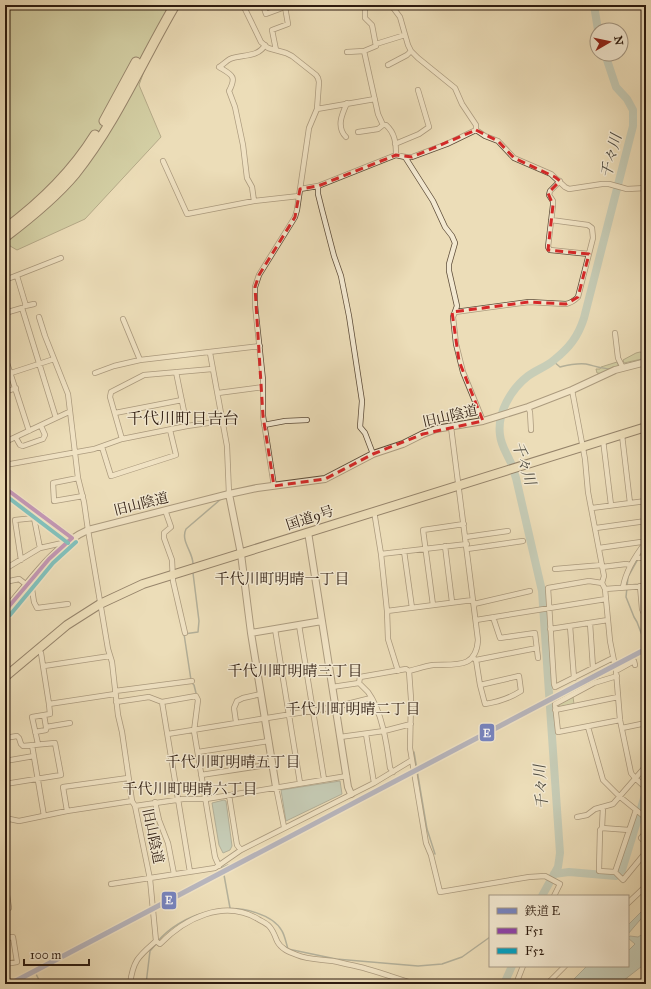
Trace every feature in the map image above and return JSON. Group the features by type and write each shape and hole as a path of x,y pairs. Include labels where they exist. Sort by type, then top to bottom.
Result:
{"highway":[{"path":"5,229 42,199 69,171 85,150 104,121 168,5"},
{"path":"5,237 46,204 86,160 120,106 176,5"},
{"name":"国道9号","path":"5,677 67,625 100,604 143,584 646,427"}],"street":[{"path":"243,5 261,42 268,48 292,56 318,78 319,87 317,109 309,128 295,217 256,281 255,305 260,346 264,424 274,486"},
{"path":"263,5 266,14 285,7 288,24 272,30 276,50"},
{"path":"365,5 365,18 372,25 376,44"},
{"path":"391,5 400,17 408,45 412,51 418,58 456,88 462,104 476,125 476,130"},
{"path":"347,52 364,51 374,47 376,44 405,35"},
{"path":"254,201 252,187 248,178 235,107 229,91 234,82 234,78 231,74 219,67 228,60 254,54 262,50 265,45"},
{"path":"364,51 378,114 383,125 386,125 392,131 396,144 396,155"},
{"path":"388,65 412,51"},
{"path":"396,144 419,134 429,127 418,90"},
{"path":"317,109 374,98"},
{"path":"346,137 343,134 340,125 342,115 347,104"},
{"path":"358,132 378,129 383,125"},
{"path":"300,189 318,186 396,155 412,157 447,144 476,130"},
{"path":"476,130 485,136 498,141 514,158 551,174 565,187 570,189 602,184 625,188 646,188"},
{"path":"405,157 433,201 445,227 455,243 449,264 449,271 457,306 453,317 459,361 483,421"},
{"path":"163,161 187,214 254,201 299,196"},
{"path":"560,182 550,191 549,195 553,201 548,247 550,250 589,254"},
{"path":"318,186 318,194 334,256 341,276 349,316 362,401 360,427 365,433 373,454"},
{"path":"455,312 529,302 571,304 578,297 593,238 592,228 588,224 551,220"},
{"path":"5,280 61,258"},
{"path":"17,276 39,363 56,418"},
{"path":"5,313 34,304"},
{"path":"6,609 49,560 70,540 88,530 74,453 75,441 69,412 68,394 39,317"},
{"path":"123,319 140,360"},
{"path":"615,333 618,358 623,368"},
{"path":"95,373 114,366 140,360 260,346"},
{"path":"210,353 227,446 229,494 241,554 251,633 284,827"},
{"path":"5,357 8,374 16,388 29,431"},
{"path":"8,374 54,359"},
{"name":"旧山陰道","path":"156,941 150,879 135,806 132,801 116,702 112,662 100,604 88,530 229,494 274,486 325,480 373,454 403,444 436,429 483,421 528,407 572,390 615,370 646,362"},
{"path":"122,439 110,397 111,392 144,375 212,369"},
{"path":"176,372 187,426"},
{"path":"218,393 263,387"},
{"path":"5,392 16,388"},
{"path":"572,390 585,458 588,492 604,576 602,583 605,589 613,658 617,676 620,720 629,767 635,778 646,788"},
{"path":"115,413 182,400"},
{"path":"528,407 530,412 531,430"},
{"path":"5,442 69,412"},
{"path":"264,424 307,420"},
{"path":"5,465 102,447 122,439 187,426 222,421"},
{"path":"16,438 20,445 23,446 43,439 45,435 41,426"},
{"path":"451,427 476,620 478,648 475,659 480,685 485,704 512,696 521,691 519,676 480,685"},
{"path":"102,447 110,476 176,455 170,430"},
{"path":"622,434 630,503"},
{"path":"602,440 611,505"},
{"path":"78,478 53,483 54,501 83,496"},
{"path":"5,488 42,515 70,540"},
{"path":"592,508 646,501"},
{"path":"165,510 172,527 164,533 164,538 172,560 173,581 185,633"},
{"path":"374,511 377,521 381,554 387,611 388,639 398,671"},
{"path":"21,560 15,520 34,518 42,515"},
{"path":"34,518 40,548"},
{"path":"596,528 646,521"},
{"path":"433,605 423,530 464,524"},
{"path":"466,537 508,531"},
{"path":"308,532 335,707 351,794"},
{"path":"5,569 40,548 54,543 70,540"},
{"path":"381,554 445,546 467,546 523,541"},
{"path":"599,548 646,542"},
{"path":"623,587 626,573 630,565 646,542"},
{"path":"445,546 452,602"},
{"path":"404,552 412,608"},
{"path":"636,557 646,557"},
{"path":"555,569 626,564 630,565"},
{"path":"5,582 19,579 32,589 34,602 37,608 68,604"},
{"path":"602,583 589,581 548,588 548,607 555,687 613,658"},
{"path":"640,586 646,618"},
{"path":"605,589 646,586"},
{"path":"387,611 452,602 474,602 530,591"},
{"path":"476,620 548,607 606,599"},
{"path":"493,617 500,638 536,633 538,658"},
{"path":"550,629 608,620"},
{"path":"251,633 322,621"},
{"path":"590,623 593,668"},
{"path":"299,625 324,779"},
{"path":"570,626 574,678"},
{"path":"275,629 300,783"},
{"path":"38,648 41,653 44,666 50,714 32,717 35,732 34,756 44,816"},
{"path":"359,683 360,677 367,675 406,669 409,671 432,666 467,662 475,659 537,648"},
{"path":"44,666 110,656"},
{"path":"616,671 634,661 635,665"},
{"path":"409,671 411,699 410,748 426,843 431,855 440,892 529,877 545,876 560,884 554,895"},
{"path":"617,676 594,683 555,704 555,710 558,732 620,720"},
{"path":"49,704 115,692 192,682"},
{"path":"332,687 359,683"},
{"path":"359,683 368,692 384,731 390,768 393,772"},
{"path":"236,722 234,708 237,701 261,694"},
{"path":"116,702 149,697 162,702 196,696 198,700 195,729 198,752 215,857 219,866"},
{"path":"555,710 618,697"},
{"path":"168,734 335,707 371,698"},
{"path":"162,702 190,872"},
{"path":"44,715 46,727"},
{"path":"35,732 46,730 46,727 70,723"},
{"path":"622,728 646,723"},
{"path":"340,737 384,731 411,724"},
{"path":"588,727 603,780 619,796 646,818"},
{"path":"366,734 374,783"},
{"path":"5,738 17,736 23,746 55,743 61,775 5,784"},
{"path":"198,752 269,741"},
{"path":"5,761 34,756"},
{"path":"111,884 215,868 240,850 374,783 412,760"},
{"path":"202,775 273,764"},
{"path":"577,817 587,815 595,809 613,804 646,766"},
{"path":"135,806 155,802 206,799 347,776"},
{"path":"67,811 63,787 128,778"},
{"path":"229,795 237,845 240,850"},
{"path":"5,818 19,821 67,811 132,801"},
{"path":"155,802 159,820 168,843 174,874"},
{"path":"603,807 598,871 615,872 622,880 646,852"},
{"path":"615,872 636,810"},
{"path":"602,828 629,830"},
{"path":"646,832 641,838 646,843"},
{"path":"5,882 9,908 5,909"},
{"path":"629,902 646,886"},
{"path":"130,984 134,963 140,955 156,941 160,944 169,934 198,916 230,910 250,914 268,925 274,933 278,943 284,950 295,955 306,959 332,961 359,966 415,984"},
{"path":"5,938 13,937 17,962 5,964"},
{"path":"516,984 523,967"},
{"path":"547,984 564,967"}],"highlighted area":[{"path":"476,130 498,141 514,158 555,177 560,181 548,193 553,205 548,250 589,254 578,297 566,304 529,302 452,312 459,361 483,421 423,434 373,454 325,479 274,486 263,416 255,287 259,275 295,217 300,189 318,186 396,155 412,157"}],"green space":[{"path":"5,5 168,5 139,85 161,137 85,219 17,250 5,243"},
{"path":"640,352 646,354 646,358 624,363 623,360"},
{"path":"617,362 619,367 604,374 597,373 596,369 600,369 601,367"},
{"path":"573,697 574,704 559,707 559,704"}],"water":[{"path":"340,781 342,794 286,821 281,790"},
{"path":"224,800 226,801 232,846 230,850 223,853 219,845 212,803"},
{"path":"646,907 646,913 629,933 629,924"},
{"path":"646,932 646,963 619,984 569,984 586,967 629,967 629,950 635,944 629,939 629,937 638,937"}],"waterway":[{"name":"千々川","path":"594,5 597,22"},
{"name":"千々川","path":"543,895 558,867 560,853 542,591 516,478 512,465 501,442 500,427 506,402 516,388 528,376 551,362 564,351 572,342 582,325 633,126 633,110 627,99 616,87 608,62"},
{"path":"623,365 642,360"},
{"path":"553,361 560,367 573,364 586,364 612,369"},
{"path":"193,565 193,560 185,538 186,529 221,499"},
{"path":"640,556 646,555"},
{"path":"638,559 628,577 626,597 646,646"},
{"path":"191,680 184,634 198,632 199,621 193,573"},
{"path":"193,684 196,693"},
{"path":"414,752 427,829 435,854"},
{"path":"554,874 569,872 616,876 622,870 646,792"},
{"path":"221,868 228,865"},
{"path":"224,875 230,908"},
{"path":"225,909 240,909 256,913 272,920 282,931 288,949 336,959 418,966 442,964 462,957 489,938"},
{"path":"158,941 167,932 179,924 191,917 204,913"},
{"path":"146,984 150,951 156,944"},
{"name":"千々川","path":"504,984 512,967"},
{"path":"36,974 41,984"}],"rail line":[{"name":"E","path":"10,984 646,649"}],"transit line":[{"name":"F51","path":"5,488 72,538"},
{"name":"F52","path":"5,495 68,543"},
{"name":"F51","path":"5,611 49,559 72,538"},
{"name":"F52","path":"10,615 53,563 76,542"}],"district":[{"name":"千代川町日吉台","path":"183,418"},
{"name":"千代川町明晴一丁目","path":"282,579"},
{"name":"千代川町明晴三丁目","path":"295,671"},
{"name":"千代川町明晴二丁目","path":"353,709"},
{"name":"千代川町明晴五丁目","path":"233,762"},
{"name":"千代川町明晴六丁目","path":"190,789"}]}
